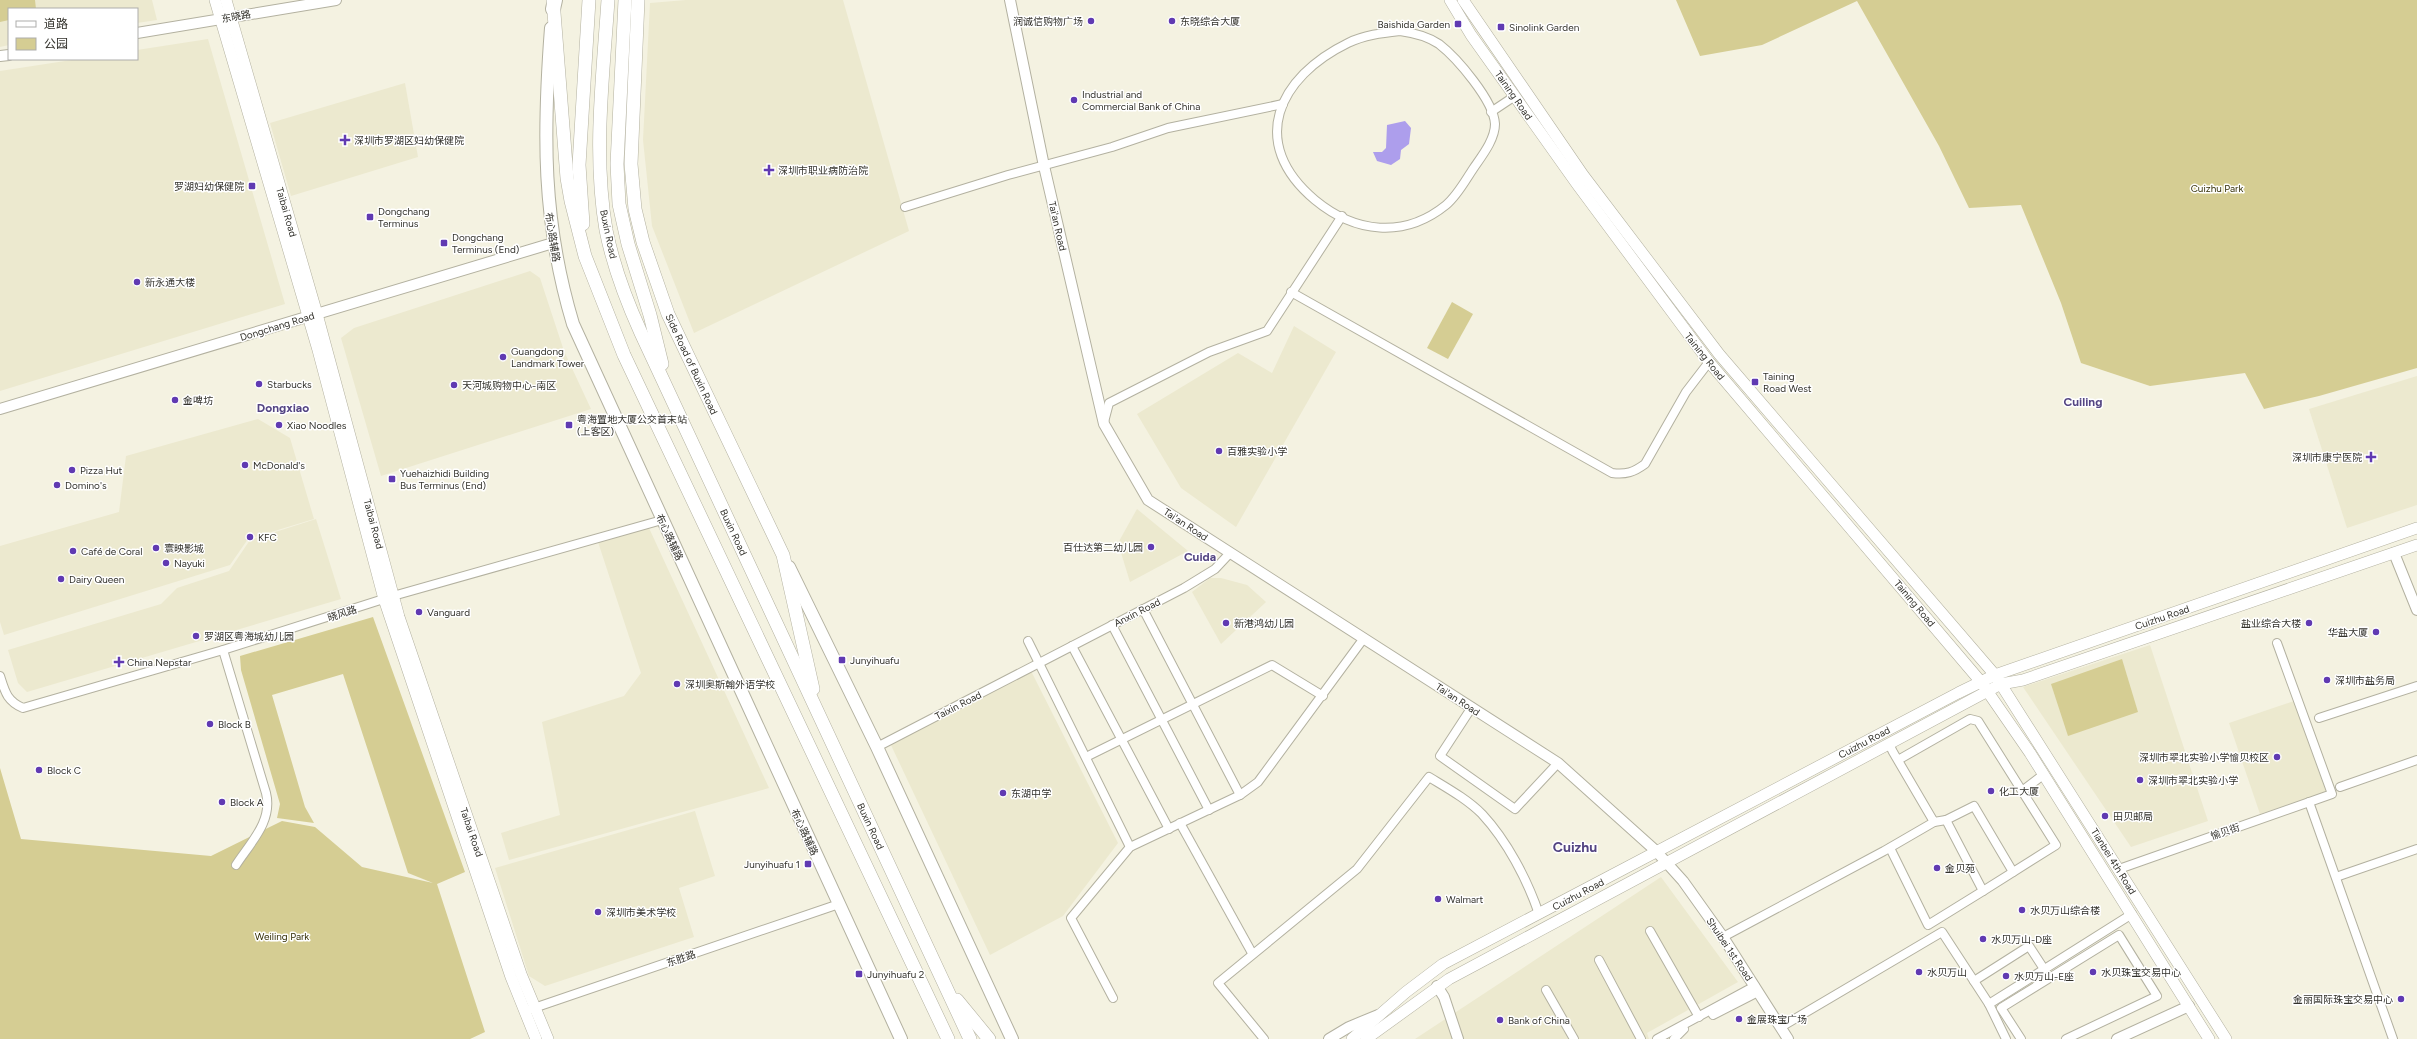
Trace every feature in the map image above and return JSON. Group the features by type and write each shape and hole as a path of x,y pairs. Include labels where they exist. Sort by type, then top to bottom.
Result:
{"highway":[{"path":"589,0 579,165 585,233 599,291"},
{"name":"Buxin Road","path":"608,0 599,154 604,212 611,250 624,291 671,397 970,1039"},
{"path":"625,0 617,164 619,204 628,244 650,315 671,397"},
{"name":"Side Road of Buxin Road","path":"638,0 631,156 633,195 642,242 668,314 783,555 819,714"},
{"path":"554,3 567,178 579,236 599,291 624,354 948,1039"},
{"path":"945,985 989,1039"},
{"path":"932,1004 940,1039"}],"main road":[{"name":"Taibai Road","path":"215,0 225,18 312,315 388,598 414,661 529,1009 536,1039"},
{"name":"Taibai Road","path":"225,18 226,0"},
{"name":"Taining Road","path":"1450,0 1515,96 1709,362 1988,691"},
{"name":"Taining Road","path":"1463,0 1583,175 1719,354 1998,680"},
{"name":"布心路辅路","path":"554,3 546,131 547,189 553,243 562,287 573,324 901,1039"},
{"name":"Cuizhu Road","path":"1366,1039 1437,986 1988,691 1998,680 2417,528"},
{"name":"Cuizhu Road","path":"1352,1039 1418,982 1443,964 1981,682 2023,680 2417,545"},
{"path":"783,555 877,747 1012,1039"},
{"name":"Tianbei 4th Road","path":"1998,680 2226,1039"},
{"name":"Tianbei 4th Road","path":"1988,691 2030,753 2209,1039"},
{"name":"Taibai Road","path":"529,1009 548,1039"}],"street":[{"name":"东晓路","path":"138,33 336,0"},
{"name":"Tai'an Road","path":"1010,0 1044,166 1104,424 1148,500 1472,707 1558,764 1656,851 1667,864"},
{"path":"1400,31 1421,34 1439,44 1457,61 1491,112 1495,124 1493,136 1469,176 1446,204 1411,223 1391,228 1373,228 1356,224 1319,203 1306,192 1285,162 1276,133 1277,116 1283,104 1304,74 1329,54 1349,42 1375,34 1400,31"},
{"path":"1491,112 1515,96"},
{"path":"905,207 1168,128 1283,104"},
{"path":"1104,424 1109,403 1209,352 1267,331 1273,325 1291,292 1342,216"},
{"name":"Dongchang Road","path":"0,409 553,243"},
{"path":"1291,292 1612,473 1624,474 1636,471 1645,464 1686,392 1709,362"},
{"name":"晓风路","path":"0,676 6,697 14,704 23,708 224,650 388,598 662,520"},
{"name":"Anxin Road","path":"1039,663 1208,574 1220,565 1230,553"},
{"path":"2394,553 2417,610"},
{"path":"1143,609 1240,795"},
{"path":"1112,625 1209,810"},
{"path":"1113,998 1071,918 1130,846 1240,795 1265,775 1364,638"},
{"path":"1028,641 1130,846"},
{"name":"愉贝街","path":"2119,869 2332,794 2277,643"},
{"path":"1072,646 1168,828"},
{"path":"224,650 266,793 269,809 264,823 236,865"},
{"name":"Taixin Road","path":"877,747 1039,663"},
{"path":"1086,757 1272,665 1323,696"},
{"path":"2319,718 2417,686"},
{"path":"1472,707 1440,756 1515,809 1558,764"},
{"path":"1890,848 1928,925 2056,845 1978,721 1970,718 1898,760"},
{"path":"1889,744 1934,822"},
{"path":"2030,753 2041,746"},
{"path":"2340,787 2417,760"},
{"path":"2022,791 2043,775"},
{"path":"1264,1039 1218,983 1252,953 1357,868 1430,777 1481,813 1496,832 1517,865 1539,914"},
{"path":"2309,802 2393,1039"},
{"path":"1723,937 1890,848 1934,822 1946,820 1974,806 2013,872"},
{"path":"1946,820 1983,892"},
{"path":"1180,823 1252,953"},
{"path":"2336,877 2417,849"},
{"name":"Shuibei 1st Road","path":"1667,864 1683,881 1723,937 1788,1039"},
{"name":"东胜路","path":"529,1009 839,904"},
{"path":"1989,1004 2132,914"},
{"path":"1650,931 1699,1017"},
{"path":"1780,1027 1942,932 1989,1004 2006,1039"},
{"path":"2021,1039 2001,1008 2119,935 2157,996 2066,1039"},
{"path":"1974,981 2029,946 2044,969"},
{"path":"1599,960 1641,1039"},
{"path":"1437,986 1444,997 1458,1039"},
{"path":"1657,1039 1757,989"},
{"path":"1674,1039 1680,1031 1757,989"},
{"path":"1546,990 1574,1039"},
{"path":"2117,1039 2189,1006"},
{"path":"1330,1039 1349,1027 1382,1013"},
{"path":"1374,1039 1391,1020"}],"shaded area":[{"path":"0,0 152,0 157,20 138,23 138,8 8,8 8,45 0,47"},
{"name":"深圳市职业病防治院","path":"686,0 843,0 909,231 694,333 652,226 643,140 650,3"},
{"path":"208,39 285,304 0,391 0,71 72,60 138,60 138,50"},
{"name":"深圳市罗湖区妇幼保健院","path":"405,83 418,157 291,196 270,123"},
{"path":"1405,121 1411,128 1409,144 1401,150 1400,159 1391,165 1377,161 1373,152 1382,152 1386,148 1387,125"},
{"name":"天河城购物中心-南区","path":"530,271 540,278 564,351 591,409 381,476 341,338 354,328"},
{"name":"百雅实验小学","path":"1294,326 1336,352 1236,527 1181,488 1137,414 1238,353 1272,373"},
{"name":"深圳市康宁医院","path":"2417,376 2417,505 2347,528 2309,409"},
{"path":"258,419 290,438 314,519 248,539 230,565 4,635 0,622 0,546 119,512 126,456"},
{"name":"百仕达第二幼儿园","path":"1137,509 1188,551 1130,582 1118,543"},
{"path":"316,519 341,599 27,692 18,683 8,650 161,604 177,588 229,571 250,540"},
{"name":"深圳奥斯翰外语学校","path":"649,528 769,788 509,860 501,833 560,815 542,722 624,696 641,673 598,542"},
{"name":"新港鸿幼儿园","path":"1210,578 1221,578 1247,585 1266,602 1221,644 1192,592"},
{"name":"深圳市翠北实验小学","path":"2150,645 2208,821 2131,847 2023,687"},
{"name":"东湖中学","path":"1030,669 1118,843 1063,916 990,955 890,743"},
{"name":"深圳市翠北实验小学愉贝校区","path":"2294,701 2326,792 2260,814 2229,723"},
{"name":"深圳市美术学校","path":"695,811 715,876 679,888 694,937 545,986 529,976 495,868"},
{"path":"1661,877 1738,982 1647,1033 1649,1039 1415,1039"}],"green space":[{"path":"0,0 35,0 36,8 8,8 8,20 0,22"},
{"name":"Cuizhu Park","path":"1676,0 2417,0 2417,368 2319,396 2264,409 2245,373 2150,386 2081,363 2061,303 2021,205 1969,208 1939,146 1857,1 1762,45 1700,56"},
{"path":"1452,302 1473,314 1448,359 1427,348"},
{"name":"Weiling Park","path":"373,617 465,872 437,884 485,1032 470,1039 0,1039 0,768 21,839 211,856 282,821 315,827 362,867 433,883 408,873 343,674 272,695 305,807 314,823 277,818 280,804 241,670 240,656"},
{"path":"2122,659 2138,712 2068,736 2051,684"}],"place":[{"name":"润诚信购物广场","path":"1091,21"},
{"name":"东晓综合大厦","path":"1172,21"},
{"name":"Baishida Garden","path":"1458,24"},
{"name":"Sinolink Garden","path":"1501,27"},
{"name":"Industrial and Commercial Bank of China","path":"1074,100"},
{"name":"深圳市罗湖区妇幼保健院","path":"345,140"},
{"name":"深圳市职业病防治院","path":"769,170"},
{"name":"罗湖妇幼保健院","path":"252,186"},
{"name":"Dongchang Terminus","path":"370,217"},
{"name":"Dongchang Terminus (End)","path":"444,243"},
{"name":"新永通大楼","path":"137,282"},
{"name":"Guangdong Landmark Tower","path":"503,357"},
{"name":"Taining Road West","path":"1755,382"},
{"name":"Starbucks","path":"259,384"},
{"name":"天河城购物中心-南区","path":"454,385"},
{"name":"金啤坊","path":"175,400"},
{"name":"Xiao Noodles","path":"279,425"},
{"name":"粤海置地大厦公交首末站 (上客区)","path":"569,425"},
{"name":"百雅实验小学","path":"1219,451"},
{"name":"深圳市康宁医院","path":"2371,457"},
{"name":"McDonald's","path":"245,465"},
{"name":"Pizza Hut","path":"72,470"},
{"name":"Yuehaizhidi Building Bus Terminus (End)","path":"392,479"},
{"name":"Domino's","path":"57,485"},
{"name":"KFC","path":"250,537"},
{"name":"百仕达第二幼儿园","path":"1151,547"},
{"name":"寰映影城","path":"156,548"},
{"name":"Café de Coral","path":"73,551"},
{"name":"Nayuki","path":"166,563"},
{"name":"Dairy Queen","path":"61,579"},
{"name":"Vanguard","path":"419,612"},
{"name":"新港鸿幼儿园","path":"1226,623"},
{"name":"盐业综合大楼","path":"2309,623"},
{"name":"华盐大厦","path":"2376,632"},
{"name":"罗湖区粤海城幼儿园","path":"196,636"},
{"name":"Junyihuafu","path":"842,660"},
{"name":"China Nepstar","path":"119,662"},
{"name":"深圳市盐务局","path":"2327,680"},
{"name":"深圳奥斯翰外语学校","path":"677,684"},
{"name":"Block B","path":"210,724"},
{"name":"深圳市翠北实验小学愉贝校区","path":"2277,757"},
{"name":"Block C","path":"39,770"},
{"name":"深圳市翠北实验小学","path":"2140,780"},
{"name":"化工大厦","path":"1991,791"},
{"name":"东湖中学","path":"1003,793"},
{"name":"Block A","path":"222,802"},
{"name":"田贝邮局","path":"2105,816"},
{"name":"Junyihuafu 1","path":"808,864"},
{"name":"金贝苑","path":"1937,868"},
{"name":"Walmart","path":"1438,899"},
{"name":"水贝万山综合楼","path":"2022,910"},
{"name":"深圳市美术学校","path":"598,912"},
{"name":"水贝万山-D座","path":"1983,939"},
{"name":"水贝万山","path":"1919,972"},
{"name":"水贝珠宝交易中心","path":"2093,972"},
{"name":"Junyihuafu 2","path":"859,974"},
{"name":"水贝万山-E座","path":"2006,976"},
{"name":"金丽国际珠宝交易中心","path":"2401,999"},
{"name":"金展珠宝广场","path":"1739,1019"},
{"name":"Bank of China","path":"1500,1020"}],"district":[{"name":"Cuiling","path":"2083,402"},
{"name":"Dongxiao","path":"283,408"},
{"name":"Cuida","path":"1200,557"},
{"name":"Cuizhu","path":"1575,847"}]}
